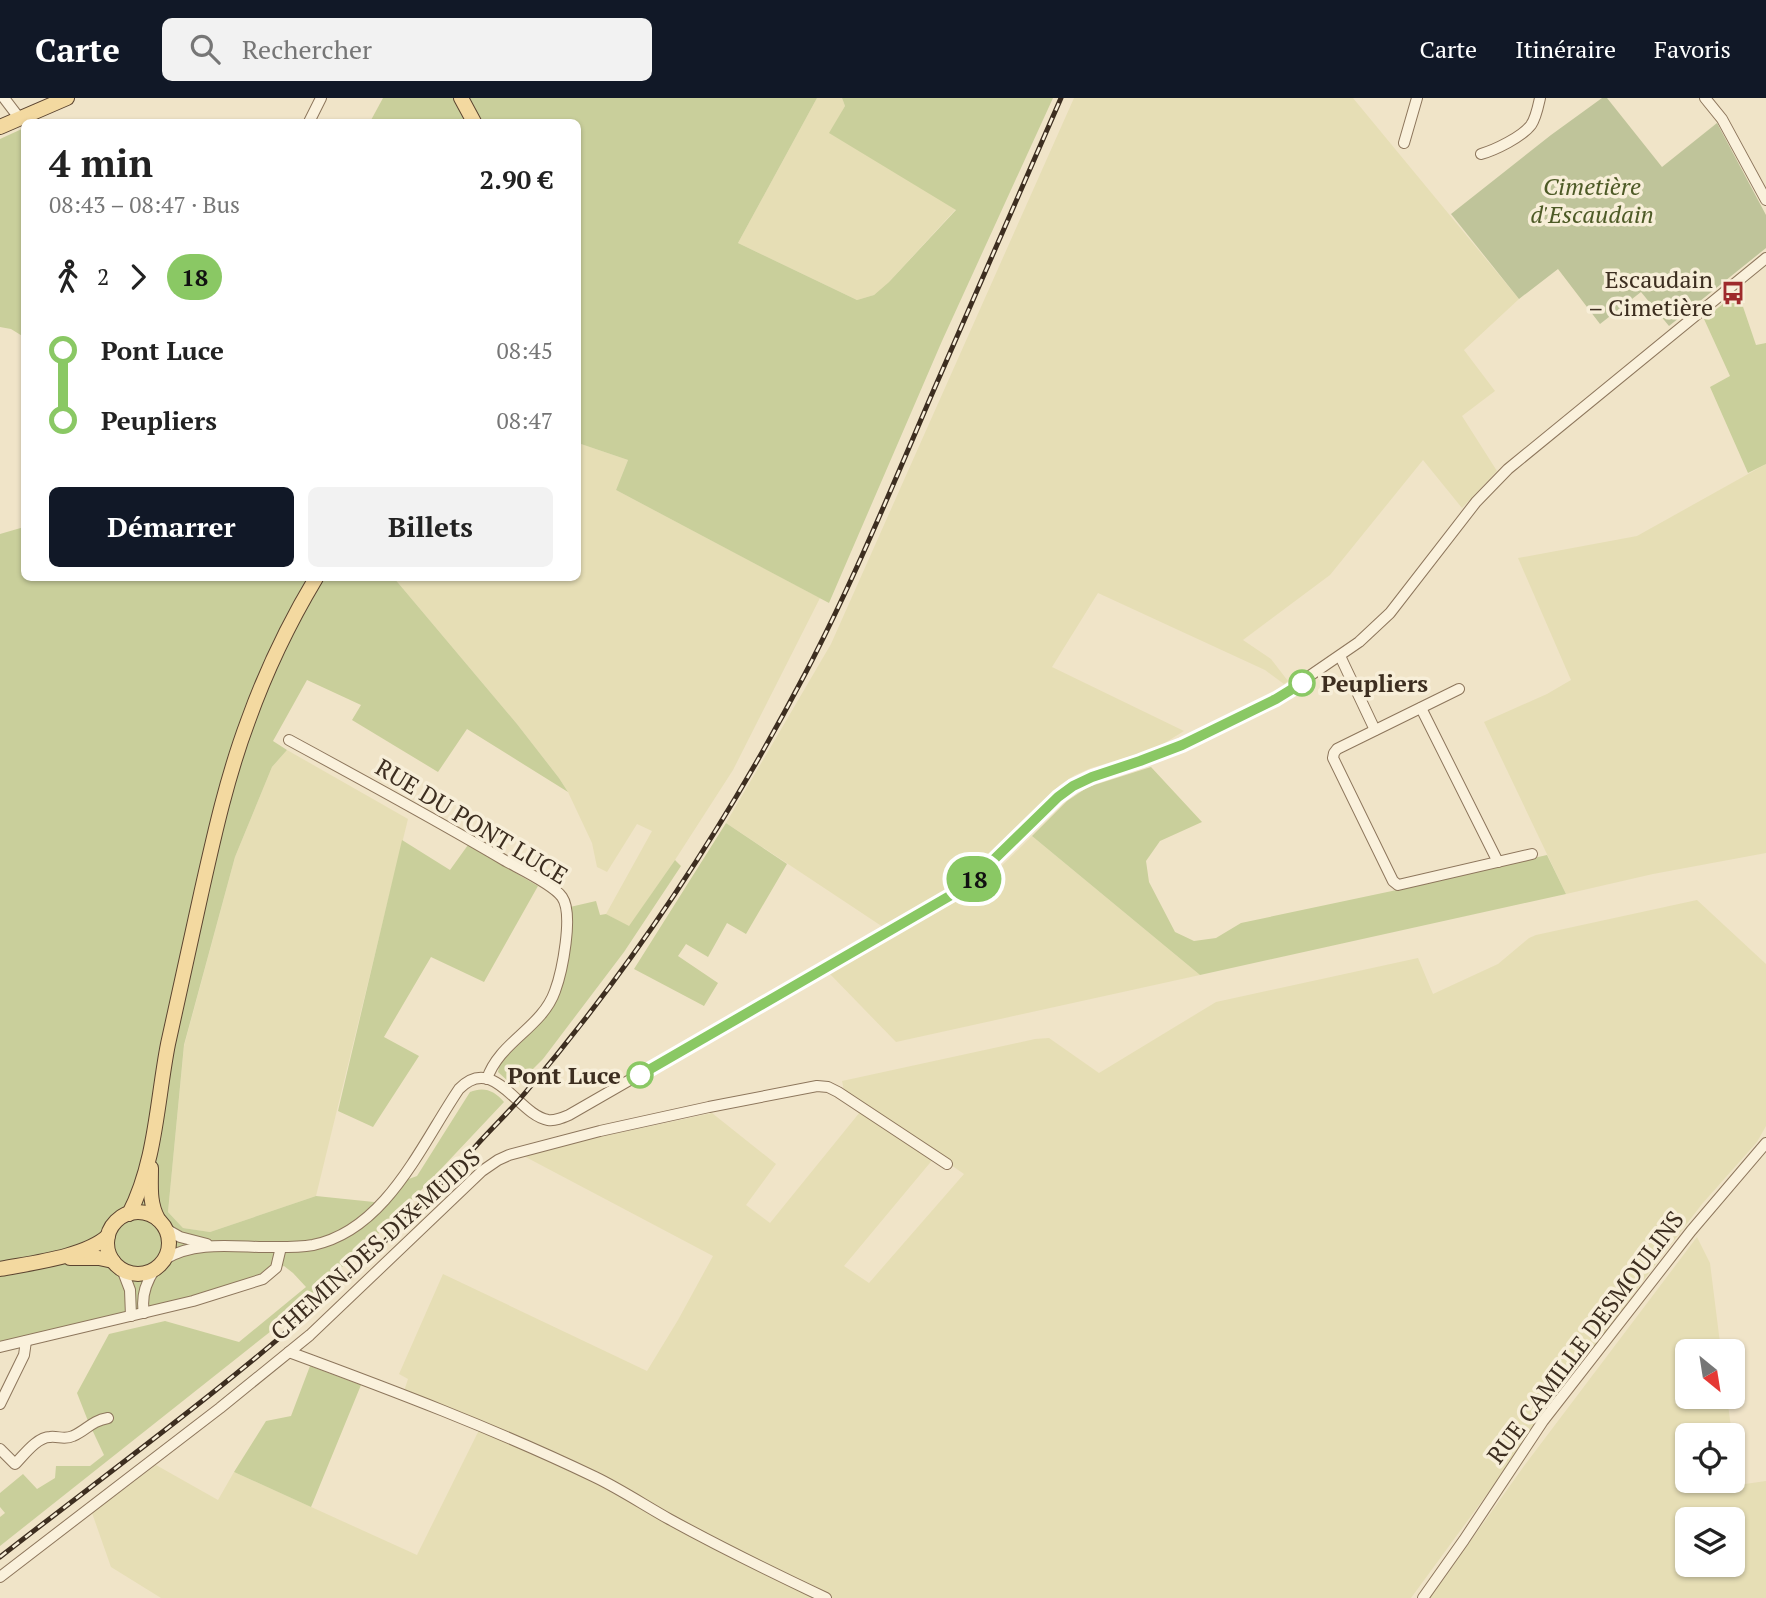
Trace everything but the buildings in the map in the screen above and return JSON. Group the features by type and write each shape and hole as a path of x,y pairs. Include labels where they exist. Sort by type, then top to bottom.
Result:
{"main road":[{"path":"0,128 67,98"},
{"path":"461,98 472,119"},
{"path":"129,1214 152,1145 168,1044 228,783 247,721 265,677 285,633 314,581"},
{"path":"52,1259 92,1257 138,1274 160,1264 169,1242 153,1210 151,1200 152,1145"},
{"path":"118,1265 108,1249 108,1236 114,1224 129,1214 146,1213 162,1224"},
{"path":"0,1269 52,1259 90,1247 108,1236"}],"street":[{"path":"4,98 20,119"},
{"path":"310,119 321,98"},
{"path":"1404,143 1417,98"},
{"path":"1481,154 1501,147 1528,129 1540,98"},
{"path":"1705,98 1722,119 1766,200"},
{"path":"144,1313 143,1300 148,1280 160,1264 175,1253 217,1246 308,1245 343,1234 366,1219 402,1178 459,1089 473,1080 487,1079 499,1084 541,1118 549,1120 564,1117 945,899 978,875 1063,792 1085,780 1190,741 1276,699 1372,631 1390,613 1476,502 1502,474 1766,258"},
{"path":"1340,656 1376,730"},
{"path":"1459,689 1338,749 1333,758 1395,883 1400,885 1532,854"},
{"path":"1421,708 1498,862"},
{"name":"RUE DU PONT LUCE","path":"289,740 489,851 554,889 563,899 567,911 566,941 553,996 541,1016 498,1058 487,1079"},
{"name":"CHEMIN DES DIX MUIDS","path":"0,1577 208,1418 289,1352 487,1167 509,1155 709,1107 817,1086 838,1092 947,1164"},
{"path":"549,1120 547,1131 550,1144"},
{"name":"RUE CAMILLE DESMOULINS","path":"1423,1598 1465,1541 1543,1421 1691,1231 1766,1143"},
{"path":"162,1224 180,1237 217,1246"},
{"path":"0,1347 206,1298 263,1279 276,1268 281,1247"},
{"path":"118,1265 130,1290 131,1316"},
{"path":"0,1404 24,1355 26,1341"},
{"path":"289,1352 480,1425 578,1469 826,1598"},
{"path":"0,1449 15,1464 42,1438 72,1436 92,1423 108,1418"}],"shaded area":[{"path":"817,98 842,98 845,106 830,133 956,209 889,282 874,295 857,300 738,243"},
{"path":"1074,98 1353,98 1519,299 1464,350 1495,391 1462,416 1497,471 1462,508 1423,460 1330,575 1243,640 1271,659 1288,681 1284,684 1265,670 1098,593 1052,667 1184,731 1155,749 1075,775 1060,785 962,881 883,927 726,823 831,644"},
{"path":"581,444 628,460 616,490 820,598 733,770 629,927 606,914 652,831 637,824 607,872 597,867 592,843 568,792 517,724 397,581 581,581"},
{"path":"1766,464 1766,853 1653,874 1566,894 1484,722 1547,694 1571,680 1518,558 1637,536"},
{"path":"287,750 408,819 316,1196 210,1232 183,1228 168,1212 184,1046 235,857 272,767"},
{"path":"1032,836 1200,975 896,1042 829,973 978,889"},
{"path":"1697,900 1766,964 1766,1126 1757,1142 1702,1204 1646,1277 1411,1598 161,1598 111,1567 92,1513 156,1465 218,1500 234,1472 417,1555 482,1424 404,1391 408,1379 399,1374 443,1274 647,1371 713,1256 520,1154 712,1113 776,1164 746,1205 770,1223 860,1112 934,1158 844,1266 869,1283 964,1174 844,1091 842,1081 1049,1038 1099,1073 1216,1002 1418,958 1433,994 1498,964 1536,935"},
{"path":"1697,1237 1710,1263 1720,1339 1675,1339 1675,1409 1729,1409 1730,1423 1675,1423 1675,1493 1745,1493 1745,1484 1766,1481 1766,1598 1430,1598 1524,1466"}],"green space":[{"path":"383,98 453,98 464,119 372,119"},
{"path":"466,98 817,98 738,243 857,300 874,295 889,282 956,210 829,133 845,106 842,98 1053,98 942,341 829,603 616,490 628,460 581,444 581,119 477,119"},
{"name":"Cimetière d'Escaudain","path":"1602,98 1607,98 1662,167 1717,123 1766,215 1766,248 1669,326 1641,292 1600,324 1558,269 1519,299 1451,214"},
{"path":"21,129 21,335 11,329 0,327 0,139"},
{"path":"1738,292 1756,345 1766,343 1766,464 1748,473 1710,387 1730,376 1704,319"},
{"path":"21,528 21,581 397,581 517,724 568,792 467,729 438,772 352,720 361,705 307,680 273,741 287,750 272,767 235,857 184,1045 168,1212 183,1228 210,1232 316,1196 374,1202 384,1209 406,1180 417,1176 470,1092 480,1089 489,1091 504,1102 391,1222 280,1324 0,1546 0,1517 5,1513 0,1507 0,1493 23,1474 37,1489 55,1478 56,1466 90,1466 104,1455 77,1393 109,1334 165,1321 239,1342 306,1287 284,1266 197,1296 0,1342 0,534"},
{"path":"1151,767 1202,822 1160,841 1146,861 1149,882 1175,932 1194,941 1216,938 1241,923 1547,855 1566,894 1200,975 1032,836 1067,801 1088,787"},
{"path":"726,823 787,864 746,934 727,923 708,957 686,944 678,956 718,983 704,1006 634,969"},
{"path":"402,840 450,870 468,845 538,886 484,982 431,957 384,1037 419,1056 373,1127 338,1111"},
{"path":"675,860 681,866 624,952 543,1059 519,1083 513,1079 510,1083 498,1072 500,1063 539,1025 553,1003 570,907 596,901 600,915 606,914 629,926"},
{"path":"310,1366 361,1385 311,1507 234,1472 266,1421 291,1416"}],"railway":[{"path":"0,1557 215,1391 339,1286 513,1107 604,994 712,837 806,672 872,534 1061,98"}],"bus line":[{"name":"18","path":"640,1075 960,890 1063,792 1073,786 1182,745 1276,699 1302,683"}],"place":[{"name":"Escaudain – Cimetière","path":"1733,293"},
{"name":"Peupliers","path":"1302,683"},
{"name":"Pont Luce","path":"640,1075"}]}
